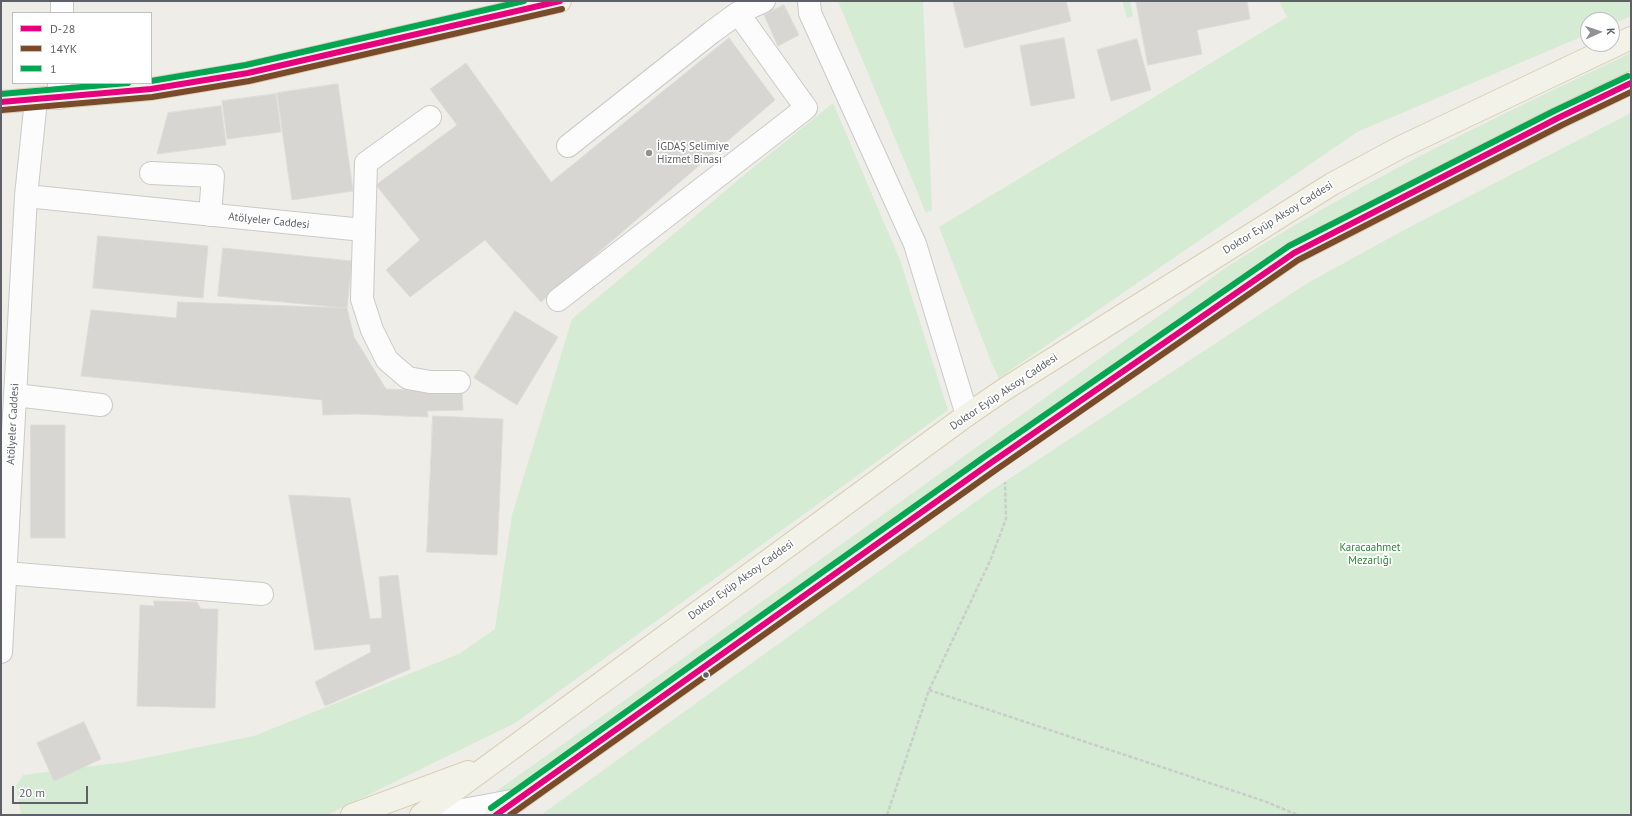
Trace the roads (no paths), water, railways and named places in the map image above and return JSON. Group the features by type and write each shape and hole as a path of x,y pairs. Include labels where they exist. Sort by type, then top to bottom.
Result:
{"main road":[{"path":"1,102 36,100 59,90 151,89 248,73 560,1"},
{"name":"Doktor Eyüp Aksoy Caddesi","path":"421,815 1000,392 1332,184 1401,147 1631,38"},
{"path":"496,815 1003,454 1294,253 1558,118 1631,83"},
{"path":"352,815 493,762"}],"street":[{"path":"62,1 62,12"},
{"path":"568,146 706,36 738,13 764,1"},
{"path":"809,1 810,13 915,244 967,415"},
{"path":"558,300 806,108 738,13"},
{"name":"Atölyeler Caddesi","path":"1,652 26,196 36,100"},
{"path":"430,117 366,163 354,229 362,299 372,330 387,360 408,378 430,382 459,382"},
{"path":"151,173 213,176 210,215"},
{"name":"Atölyeler Caddesi","path":"26,196 354,229"},
{"path":"15,395 101,405"},
{"path":"5,573 262,594"},
{"path":"436,815 517,800"}],"place":[{"name":"İGDAŞ Selimiye Hizmet Binası","path":"649,153"}],"park label":[{"name":"Karacaahmet Mezarlığı","path":"1370,554"}]}
